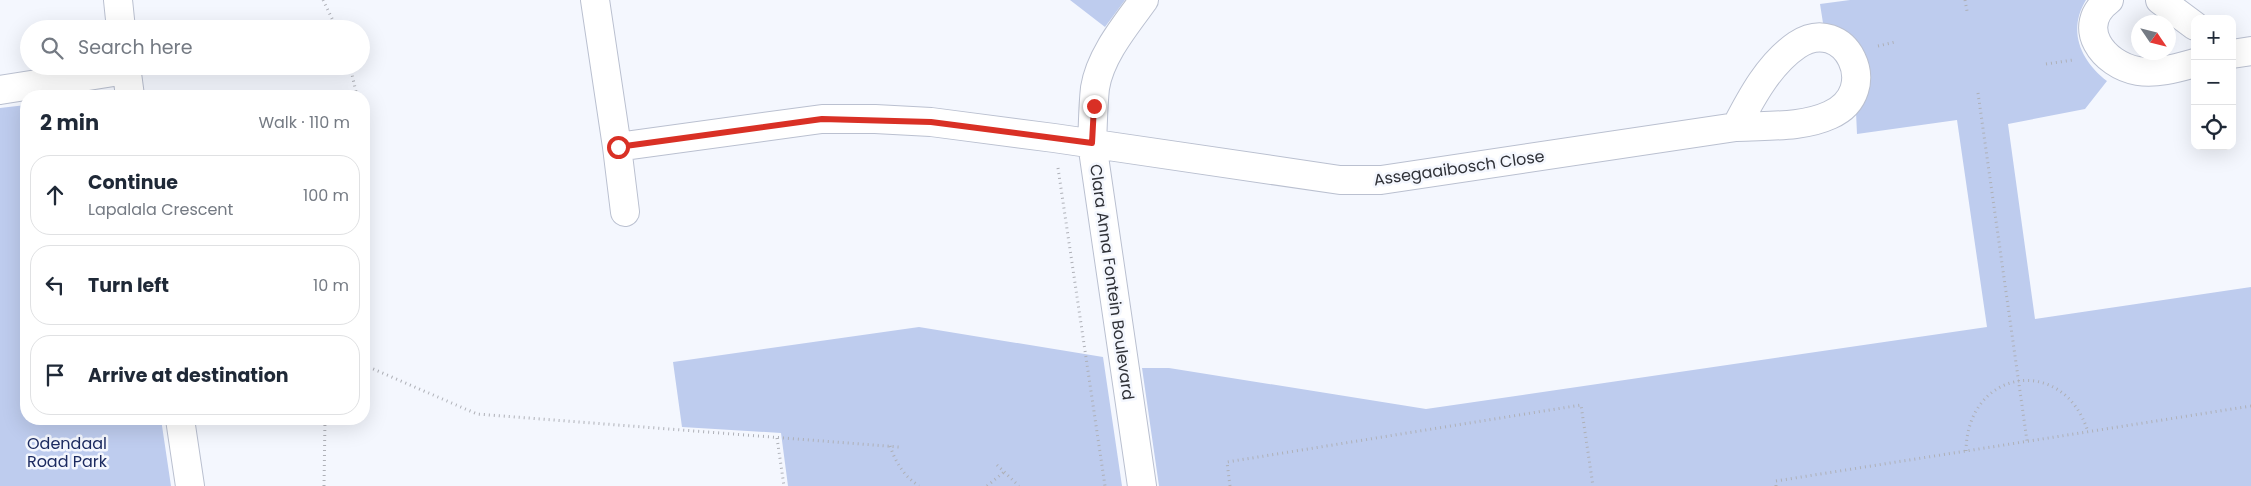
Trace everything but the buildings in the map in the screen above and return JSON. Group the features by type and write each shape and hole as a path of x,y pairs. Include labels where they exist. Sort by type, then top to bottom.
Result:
{"street":[{"path":"118,0 120,20"},
{"path":"595,0 618,147 625,212"},
{"name":"Clara Anna Fontein Boulevard","path":"1142,486 1092,143 1096,86 1102,66 1126,23 1144,0"},
{"path":"2109,0 2099,12 2094,30 2095,42 2102,53 2112,62 2137,71 2149,72 2191,64"},
{"path":"2160,0 2191,23"},
{"path":"2236,53 2251,51"},
{"path":"0,90 127,78"},
{"name":"Assegaaibosch Close","path":"618,147 822,119 931,122 1092,143 1340,180 1381,180 1736,127"},
{"path":"181,425 190,486"}],"path":[{"path":"323,0 333,20"},
{"path":"1965,0 1967,12"},
{"path":"352,75 356,90"},
{"path":"1978,93 2027,442"},
{"path":"1054,138 1105,486"},
{"path":"370,367 478,414 899,447"},
{"path":"1966,451 1966,435 1970,419 1978,405 1990,394 2004,386 2019,382 2034,381 2050,385 2064,393 2079,410 2088,432"},
{"path":"1230,486 1226,462 1581,405 1593,486"},
{"path":"1776,486 1776,481 2251,406"},
{"path":"324,486 325,425"},
{"path":"777,438 784,486"},
{"path":"890,446 895,462 919,486"},
{"path":"997,465 1019,486"},
{"path":"987,486 1004,472"}],"green space":[{"path":"1070,0 1125,0 1105,27"},
{"path":"1850,0 2086,0 2080,12 2077,34 2084,55 2107,81 2085,109 2008,124 2035,319 2251,287 2251,486 1159,486 1142,368 1169,368 1426,409 1987,327 1957,120 1857,134 1856,112 1836,28 1823,23 1820,4"},
{"name":"Odendaal Road Park","path":"20,106 20,425 162,425 171,486 0,486 0,108"},
{"path":"919,327 1103,357 1122,486 788,486 781,433 682,427 673,362"}],"route":[{"path":"618,147 822,119 931,122 1092,143 1094,106"}]}
